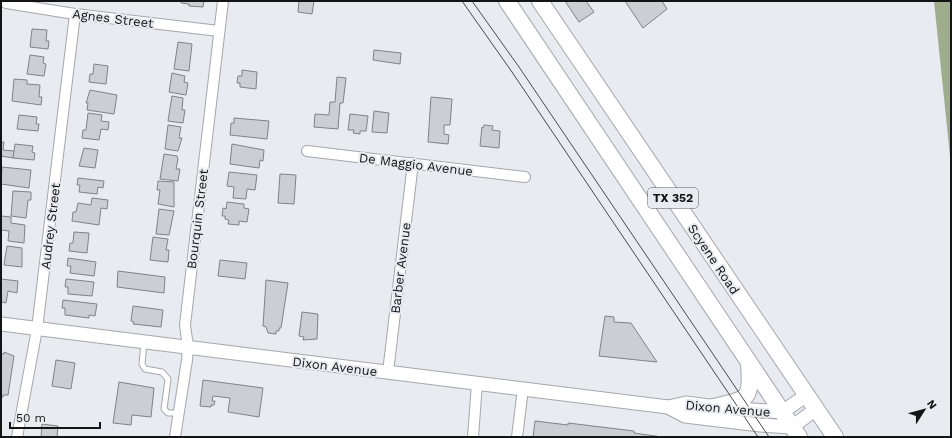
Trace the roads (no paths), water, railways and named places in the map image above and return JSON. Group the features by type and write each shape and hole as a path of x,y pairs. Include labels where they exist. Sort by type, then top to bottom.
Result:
{"main road":[{"name":"Scyene Road","path":"540,1 835,437"},
{"name":"TX 352","path":"509,2 795,432"},
{"path":"714,407 735,403 746,395 750,382 749,364"}],"street":[{"name":"Bourquin Street","path":"175,437 188,348 185,325 223,1"},
{"name":"Agnes Street","path":"6,3 75,14 219,31"},
{"name":"Audrey Street","path":"18,437 38,329 75,14"},
{"name":"De Maggio Avenue","path":"307,151 526,177"},
{"name":"Barber Avenue","path":"388,372 413,163"},
{"name":"Dixon Avenue","path":"1,324 668,407 686,403 714,407 782,412 807,396"},
{"path":"473,437 477,384"},
{"path":"517,437 523,389"},
{"name":"Dixon Avenue","path":"668,407 685,416 760,425 795,432"},
{"path":"795,432 816,409"}],"lane":[{"path":"144,342 142,364 145,369 162,372 168,379 164,409 168,412 178,413"}],"tram line":[{"path":"462,1 512,72 758,437"},
{"path":"472,1 519,67 769,437"}]}
